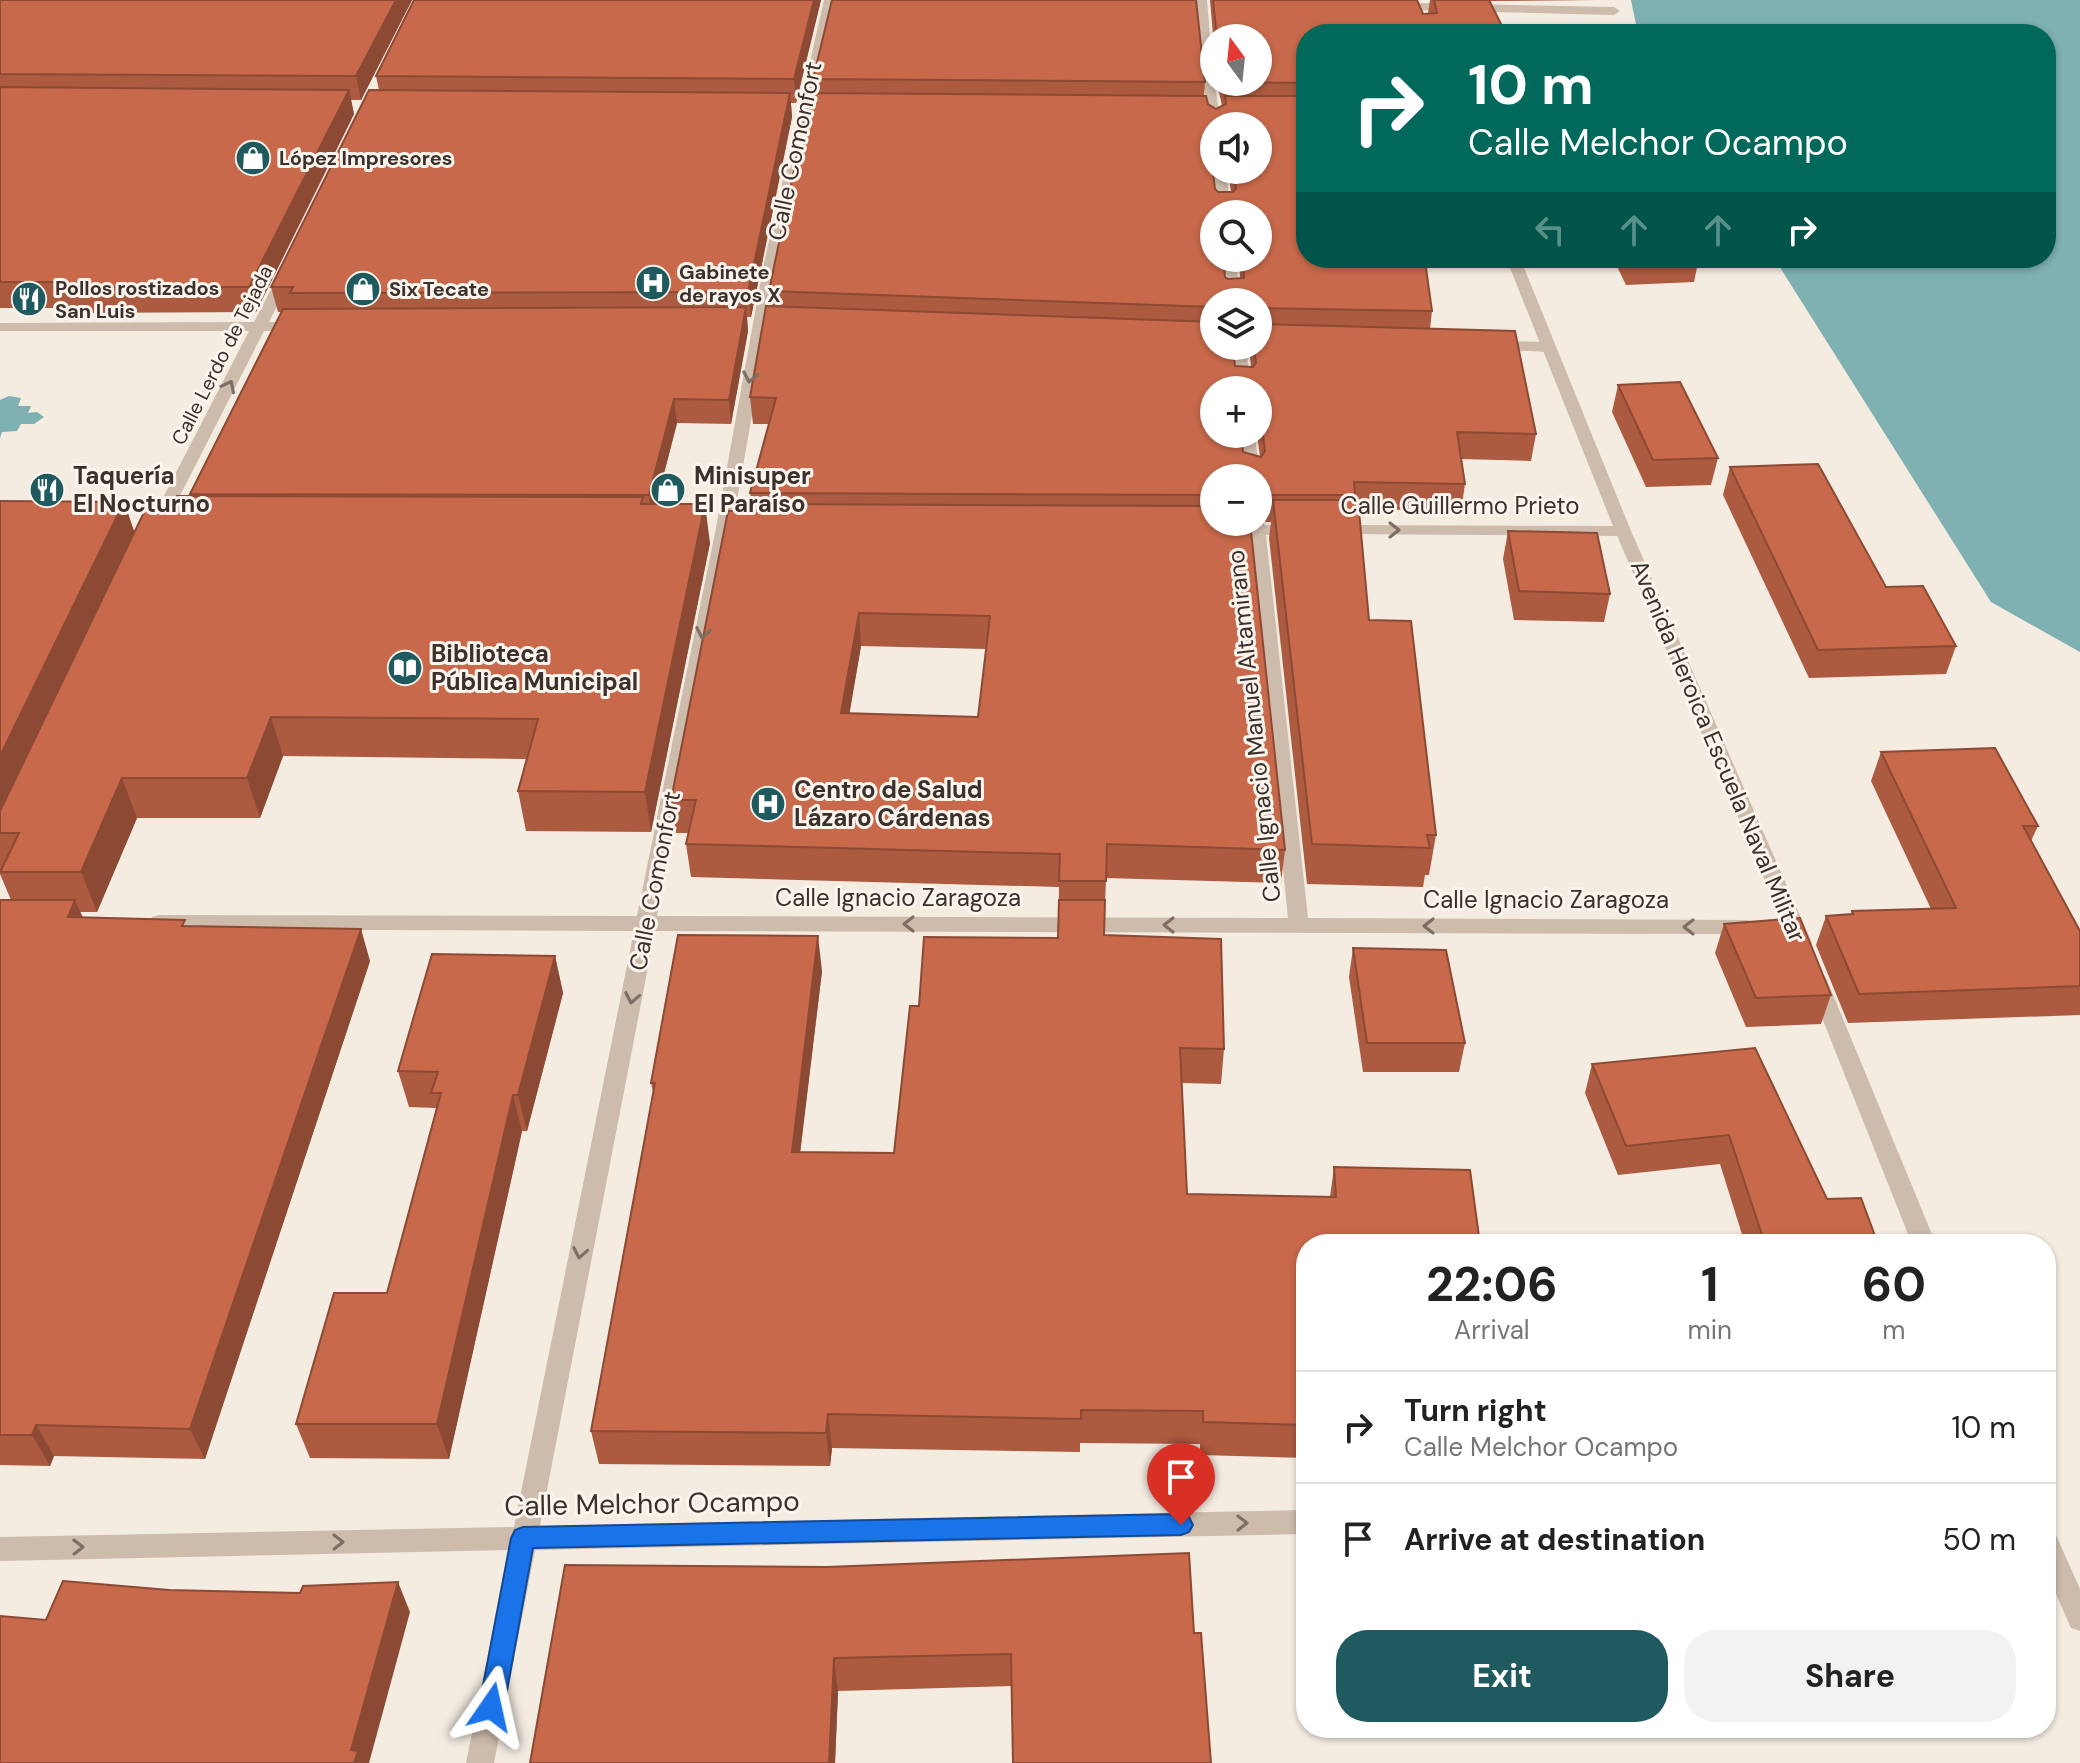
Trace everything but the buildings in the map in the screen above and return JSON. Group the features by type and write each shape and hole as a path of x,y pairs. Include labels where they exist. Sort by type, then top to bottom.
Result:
{"street":[{"name":"Calle Comonfort","path":"480,1763 724,528 759,324 802,110 830,0"},
{"path":"1201,0 1213,112"},
{"path":"1421,20 1415,4 1614,11"},
{"name":"Calle Lerdo de Tejada","path":"154,530 294,258"},
{"name":"Avenida Heroica Escuela Naval Militar","path":"1517,268 1780,927 1919,1234"},
{"path":"0,327 322,326"},
{"path":"1472,346 1548,347"},
{"name":"Calle Guillermo Prieto","path":"1272,526 1623,531"},
{"name":"Calle Ignacio Manuel Altamirano","path":"1258,536 1299,926"},
{"name":"Calle Ignacio Zaragoza","path":"142,922 1780,927"},
{"name":"Calle Melchor Ocampo","path":"0,1549 1296,1522"},
{"path":"2056,1564 2080,1619"}],"water":[{"path":"1631,0 2080,0 2080,652 1991,602 1780,268 2056,268 2056,24 1636,24"},
{"path":"9,396 21,398 18,406 31,406 28,413 37,412 44,417 34,424 21,424 17,431 2,432 0,438 0,400"}],"place":[{"name":"López Impresores","path":"253,158"},
{"name":"Gabinete de rayos X","path":"653,283"},
{"name":"Six Tecate","path":"363,289"},
{"name":"Pollos rostizados San Luis","path":"29,299"},
{"name":"Taquería El Nocturno","path":"47,490"},
{"name":"Minisuper El Paraíso","path":"668,490"},
{"name":"Biblioteca Pública Municipal","path":"405,668"},
{"name":"Centro de Salud Lázaro Cárdenas","path":"768,804"}],"route":[{"path":"491,1707 523,1538 1181,1525"}]}
